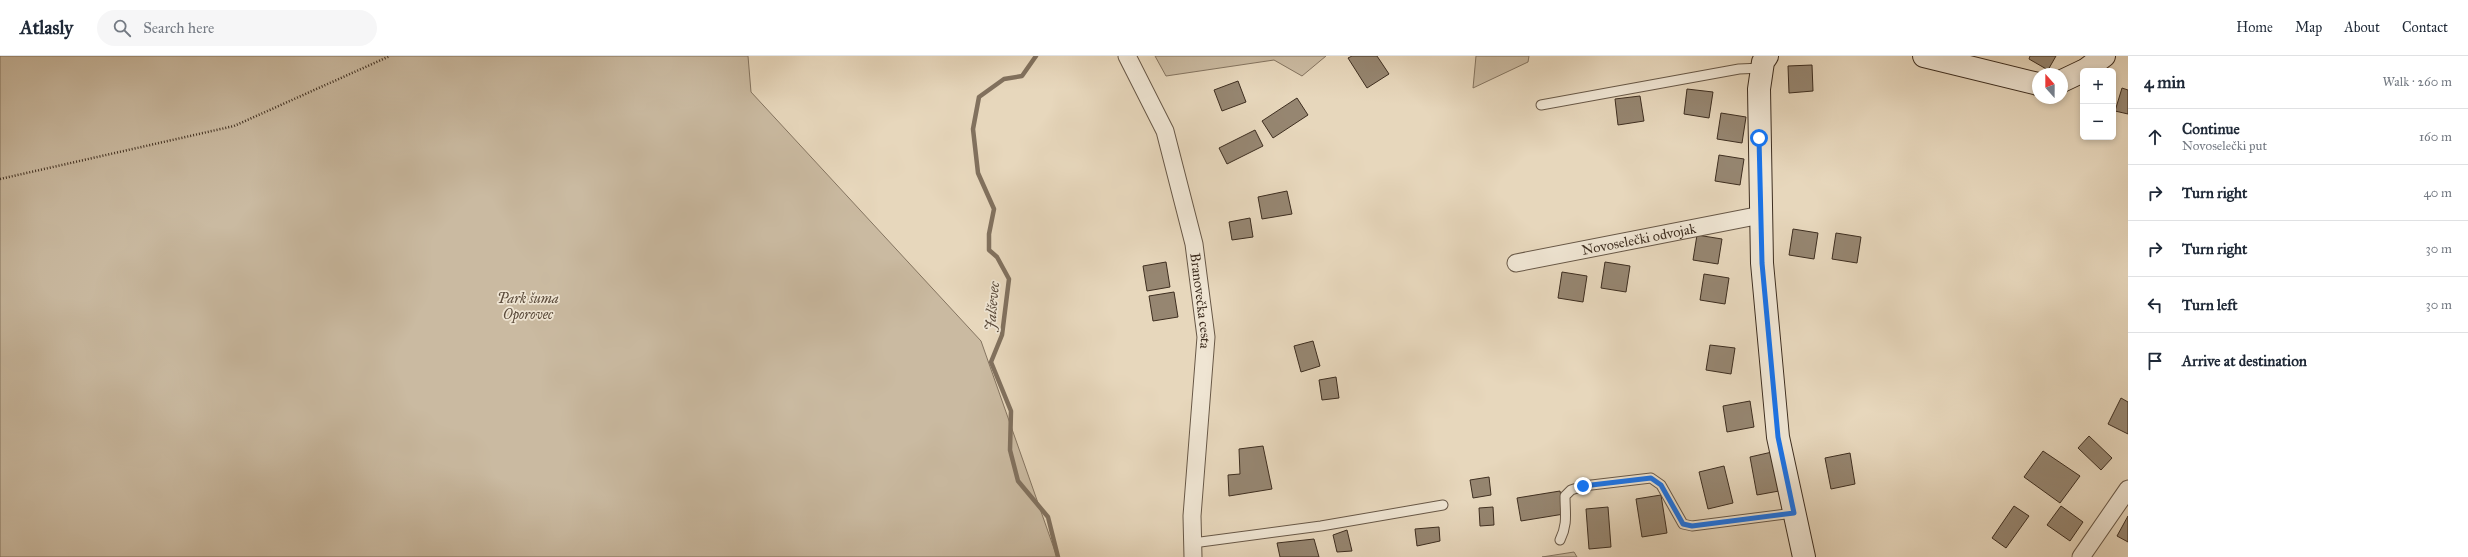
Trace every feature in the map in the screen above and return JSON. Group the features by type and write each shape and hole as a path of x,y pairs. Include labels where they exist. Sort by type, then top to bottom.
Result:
{"street":[{"name":"Branovečka cesta","path":"1127,56 1165,130 1196,260 1206,337 1192,516 1193,550"},
{"path":"1924,56 2032,83"},
{"path":"2087,68 2104,56"},
{"path":"1764,62 1759,138 1762,263 1778,437 1804,557"},
{"path":"2068,78 2080,72"},
{"name":"Novoselečki odvojak","path":"1516,263 1761,215"},
{"path":"2081,557 2128,489"}],"lane":[{"path":"1541,105 1739,69 1764,62"},
{"path":"1560,540 1566,529 1567,517 1565,496 1571,490 1583,486 1651,478 1661,485 1683,524 1692,526 1794,513"},
{"path":"1193,550 1307,528 1443,505"}],"path":[{"path":"0,179 234,126 390,56"}],"green space":[{"name":"Park šuma Oporovec","path":"0,56 748,56 751,92 981,341 1057,557 0,557"},
{"path":"1155,56 1326,56 1302,76 1274,60 1166,76"},
{"path":"1476,56 1529,56 1528,62 1473,88"},
{"path":"1574,552 1577,557 1542,557"}],"building":[{"path":"1352,56 1377,56 1389,74 1367,88 1348,58"},
{"path":"2030,56 2056,56 2049,68 2045,68 2029,59"},
{"path":"1812,65 1813,91 1789,93 1788,66"},
{"path":"1238,81 1246,102 1222,111 1214,90"},
{"path":"2122,88 2128,90 2128,114 2116,111"},
{"path":"1687,89 1713,92 1709,118 1684,114"},
{"path":"1640,96 1644,121 1618,125 1615,99"},
{"path":"1297,98 1308,115 1273,138 1262,121"},
{"path":"1721,113 1746,117 1742,143 1717,139"},
{"path":"1255,130 1263,146 1227,164 1219,148"},
{"path":"1719,155 1744,159 1740,185 1715,181"},
{"path":"1287,191 1292,214 1262,219 1258,197"},
{"path":"1250,218 1253,237 1232,240 1229,222"},
{"path":"1793,229 1818,233 1814,259 1789,255"},
{"path":"1836,233 1861,237 1857,263 1832,259"},
{"path":"1697,235 1722,239 1718,264 1693,260"},
{"path":"1166,262 1170,287 1147,291 1143,266"},
{"path":"1605,262 1630,266 1626,292 1601,288"},
{"path":"1562,272 1587,276 1583,302 1558,298"},
{"path":"1704,274 1729,278 1725,304 1700,300"},
{"path":"1174,292 1178,317 1153,321 1149,296"},
{"path":"1313,341 1320,366 1301,372 1294,346"},
{"path":"1710,345 1735,348 1731,374 1706,370"},
{"path":"1336,377 1339,398 1322,400 1319,380"},
{"path":"2121,398 2128,402 2128,434 2108,424"},
{"path":"1750,401 1754,427 1727,432 1723,406"},
{"path":"2089,436 2112,458 2101,470 2078,448"},
{"path":"1263,446 1272,489 1229,496 1228,475 1240,474 1239,449"},
{"path":"2043,451 2080,476 2060,503 2024,477"},
{"path":"1772,452 1779,491 1757,495 1750,457"},
{"path":"1850,453 1855,484 1831,489 1825,458"},
{"path":"1724,466 1733,503 1708,509 1699,472"},
{"path":"1489,477 1491,495 1473,498 1470,480"},
{"path":"1560,491 1564,514 1521,521 1517,498"},
{"path":"1661,495 1667,533 1642,537 1636,499"},
{"path":"2014,506 2029,516 2006,548 1992,538"},
{"path":"2061,506 2083,522 2070,541 2047,525"},
{"path":"1493,507 1494,525 1480,526 1479,508"},
{"path":"1608,507 1611,547 1589,549 1586,509"},
{"path":"2128,516 2128,542 2117,536"},
{"path":"1439,527 1440,541 1417,546 1415,529"},
{"path":"1347,530 1352,551 1337,552 1333,535"},
{"path":"1314,539 1319,557 1280,557 1277,543"}],"waterway":[{"name":"Jalševec","path":"1036,56 1022,76 1004,79 979,97 973,129 978,173 994,209 989,234 989,250 997,257 1009,279 1002,335 991,362 1011,411 1010,450 1018,481 1048,517 1058,557"}],"route":[{"path":"1583,486 1651,478 1661,485 1668,495 1683,524 1692,526 1711,526 1794,513 1778,437 1762,263 1759,138"}]}
